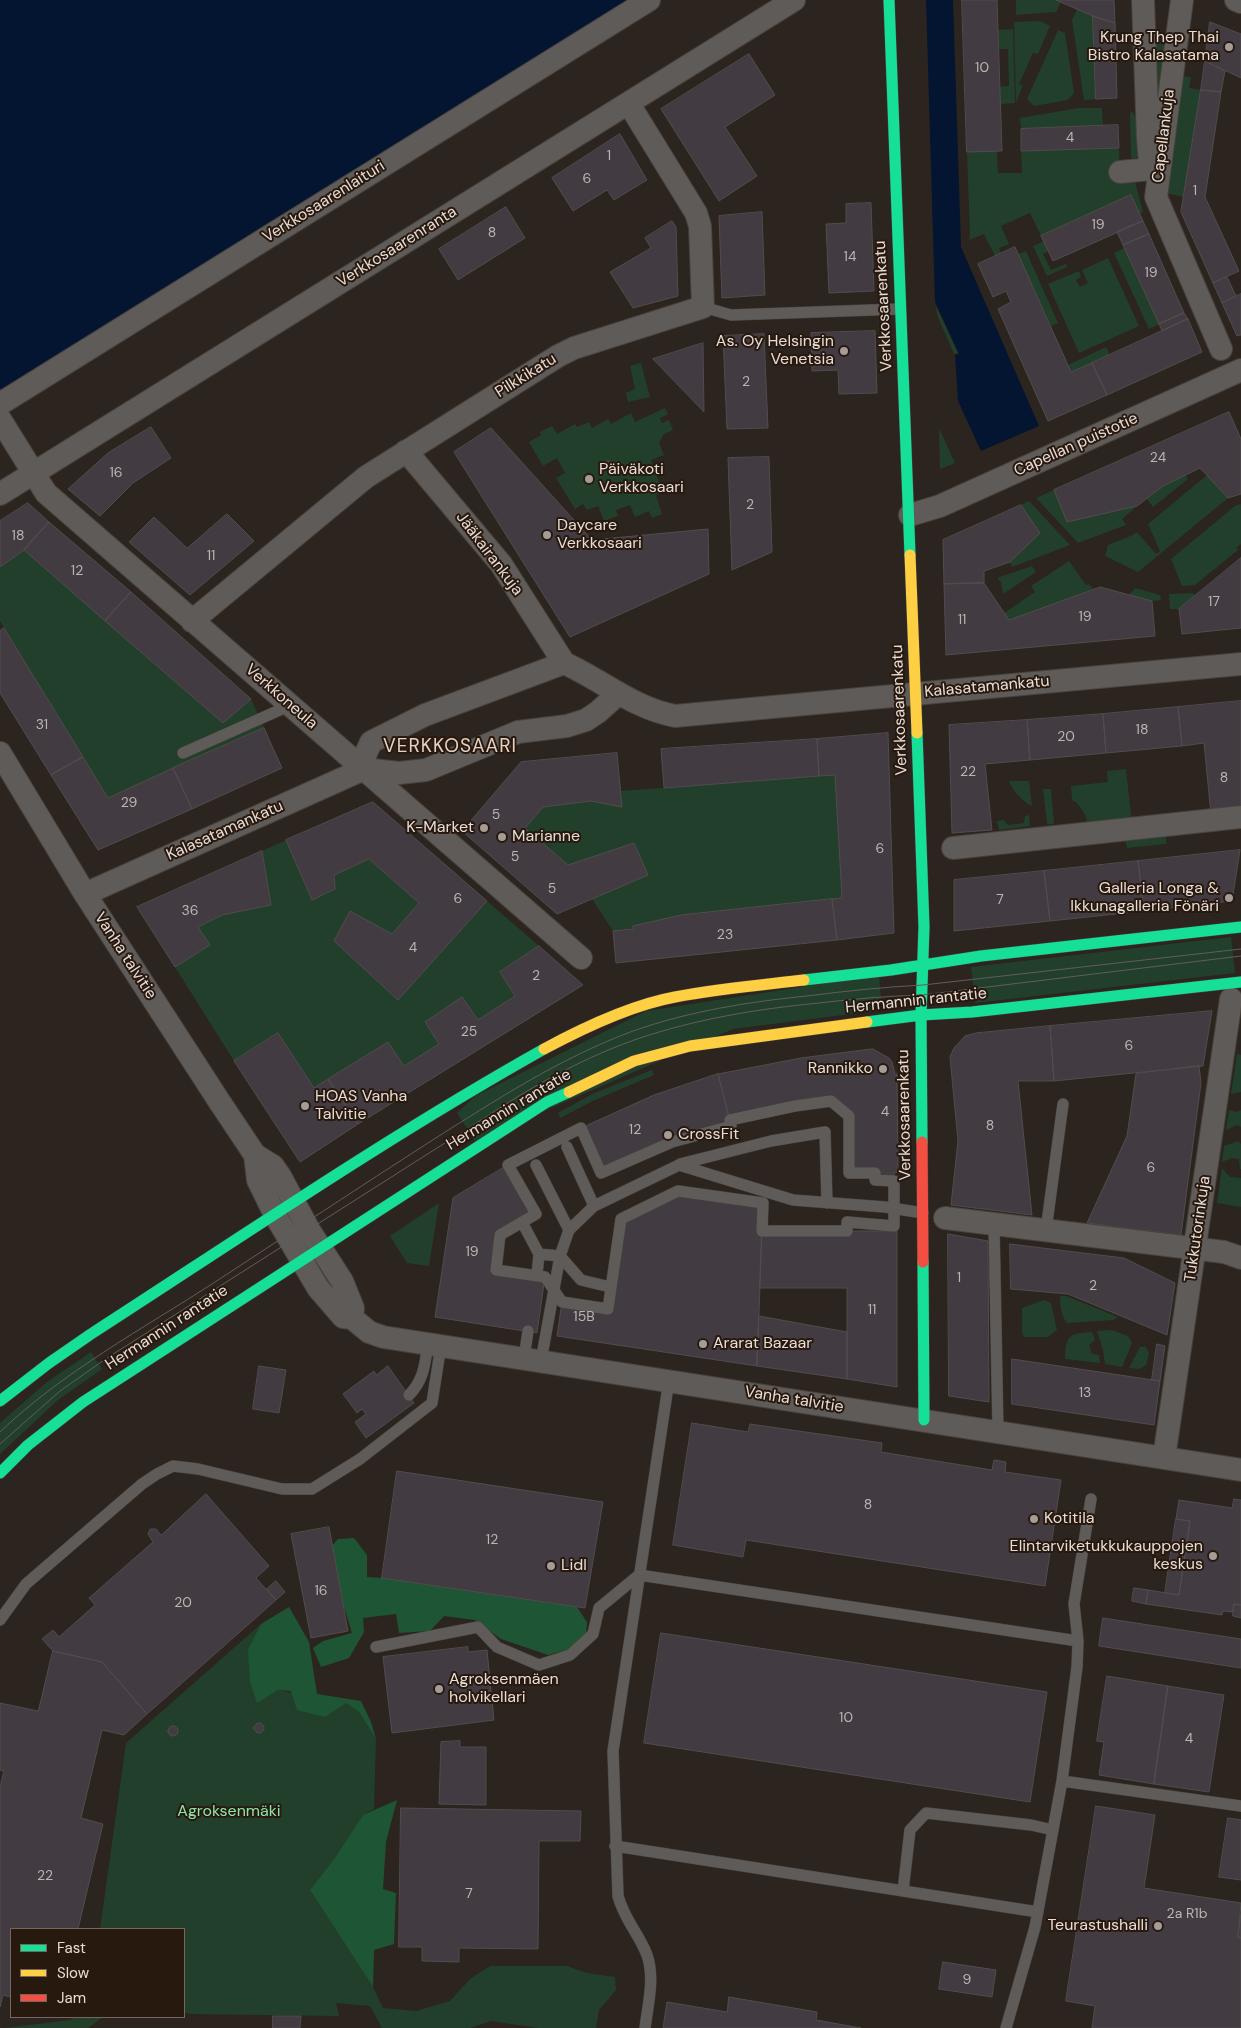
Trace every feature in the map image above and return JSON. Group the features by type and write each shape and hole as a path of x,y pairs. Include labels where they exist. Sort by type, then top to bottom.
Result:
{"main road":[{"name":"Verkkosaarenkatu","path":"889,0 916,693 924,964 920,1015 934,1216 924,1420"},
{"path":"0,1402 49,1363 92,1334 376,1150 528,1057 570,1036 636,1008 691,995 891,970 924,964 1241,927"},
{"name":"Hermannin rantatie","path":"0,1473 28,1445 83,1402 547,1102 634,1061 690,1046 920,1015 1236,991"}],"street":[{"name":"Verkkosaarenlaituri","path":"0,404 649,0"},
{"name":"Verkkosaarenranta","path":"0,494 794,0"},
{"path":"1120,172 1154,174 1148,139 1143,0"},
{"name":"Capellankuja","path":"1182,0 1154,174 1156,197 1221,349"},
{"path":"1236,0 1241,2"},
{"path":"628,104 696,213 700,226 708,313"},
{"name":"Pilkkikatu","path":"192,621 350,490 406,451 558,356 606,338 708,313"},
{"name":"Capellan puistotie","path":"910,515 940,506 1241,370"},
{"name":"Verkkoneula","path":"0,420 46,493 581,958"},
{"name":"Jääkairankuja","path":"406,451 501,564 564,662"},
{"path":"564,662 425,715 371,742 363,760 364,769 398,773 426,770 518,732 567,726 586,720 618,694"},
{"name":"Kalasatamankatu","path":"564,662 587,673 618,694 656,712 676,716 1241,664"},
{"name":"Vanha talvitie","path":"0,753 85,894 256,1155 273,1166 284,1210 311,1255 323,1295 342,1317 352,1318 369,1332 383,1337 1241,1470"},
{"name":"Kalasatamankatu","path":"85,894 364,769"},
{"path":"953,848 1241,817"},
{"name":"Tukkutorinkuja","path":"1164,1458 1236,991"},
{"path":"934,1216 1235,1254"}],"lane":[{"path":"708,313 731,316 900,309"},
{"path":"183,753 291,705"},
{"path":"831,1101 849,1116 849,1173 875,1174 876,1180 894,1181 894,1226 847,1222 847,1231 762,1232 763,1203 678,1190 621,1219 608,1309 562,1302 545,1277 496,1270 500,1235 522,1222 536,1214 508,1165 581,1128 602,1173 672,1142 732,1126 730,1120 795,1106 831,1101"},
{"path":"1046,1230 1063,1104"},
{"path":"533,1359 560,1256 569,1230 594,1206 679,1165 771,1141 825,1132 827,1202"},
{"path":"567,1147 594,1206"},
{"path":"536,1165 569,1230"},
{"path":"679,1165 793,1200 885,1207 934,1216"},
{"path":"522,1222 539,1254 537,1276"},
{"path":"994,1224 998,1432"},
{"path":"539,1254 560,1256 581,1280 610,1287"},
{"path":"528,1332 533,1359"},
{"path":"409,1396 422,1379 435,1344"},
{"path":"0,1620 26,1584 142,1484 173,1466 198,1469 282,1489 312,1489 332,1478 360,1460 432,1403 435,1344"},
{"path":"645,2028 651,1974 646,1954 622,1912 618,1896 613,1751 669,1380"},
{"path":"1006,2028 1036,1927 1062,1781 1077,1667 1078,1641 1074,1604 1091,1499"},
{"path":"376,1647 478,1627 497,1647 539,1665 570,1655 593,1634 599,1608 639,1575 1078,1641"},
{"path":"1062,1781 1241,1806"},
{"path":"903,1891 910,1830 926,1813 1031,1824 1053,1830"},
{"path":"615,1846 1038,1912"}],"green space":[{"path":"1016,0 1056,0 1061,2 1056,12 1016,15"},
{"path":"1077,9 1093,16 1096,99 1084,100 1072,20"},
{"path":"1040,21 1050,26 1038,54 1033,53 1019,84 1023,86 1016,102 1014,22"},
{"path":"1013,29 1015,103 1001,104 1000,87 1009,86 1008,49 999,49 998,30"},
{"path":"1058,30 1065,33 1074,93 1068,100 1034,106 1027,99"},
{"path":"1154,41 1168,47 1159,136"},
{"path":"1182,76 1191,77 1189,88 1201,90 1184,197 1166,193"},
{"path":"1079,108 1102,108 1103,126 1021,129 1020,118"},
{"path":"1133,112 1145,142 1139,156 1133,159 1131,158 1130,113"},
{"path":"1119,148 1120,179 1135,182 1143,212 1140,214 1131,195 1041,236 1030,213 1001,226 1009,244 999,248 1001,253 995,256 984,234 969,240 967,152 997,151 998,173 1022,173 1021,151"},
{"path":"1044,241 1048,251 1043,254 1051,270 1066,264 1067,267 1047,276 1033,246"},
{"path":"1124,248 1159,324 1149,329 1114,253"},
{"path":"1026,251 1058,323 1051,326 1018,254"},
{"path":"1108,258 1139,326 1079,353 1048,284 1079,271 1081,277 1076,280 1080,287 1088,283 1082,270"},
{"path":"936,306 958,353 954,354 937,315"},
{"path":"1106,347 1110,355 1071,372 1068,365"},
{"path":"641,363 650,397 628,402 626,393 635,389 630,366"},
{"path":"665,408 668,414 660,418 662,423 669,420 673,430 664,434 659,443 664,455 651,460 663,492 656,495 662,514 652,518 649,511 635,517 630,505 616,510 618,516 604,521 598,506 587,510 583,504 575,509 556,478 565,473 557,458 543,466 529,442 541,435 540,432 552,426 557,434 575,424 577,427 589,422 592,428 608,419 611,424 631,413 635,422"},
{"path":"939,428 955,463 940,469"},
{"path":"1185,475 1188,479 1153,507 1147,499 1163,486"},
{"path":"1207,475 1228,498 1138,572 1105,556 1108,545 1137,532 1156,554 1160,551 1148,524"},
{"path":"1054,490 1068,522 1137,506 1122,519 1126,525 1078,543 1036,498"},
{"path":"1029,501 1070,545 1012,567 1010,562 1039,533 1021,505"},
{"path":"1241,504 1241,544 1236,548 1238,550 1195,585 1182,586 1171,559 1235,506"},
{"path":"24,550 223,723 251,699 264,728 108,798 0,621 0,567"},
{"path":"1069,561 1086,585 1089,584 1093,589 1009,620 1004,613 1035,592 1031,586"},
{"path":"1032,566 1036,572 1003,594 1001,582 997,578"},
{"path":"1135,588 1160,595 1161,600 1152,601 1129,595"},
{"path":"1193,593 1195,596 1179,609 1170,609 1169,594"},
{"path":"1126,769 1132,824 1089,829 1084,812 1072,800 1071,786 1108,782 1107,771"},
{"path":"835,775 842,898 613,931 592,899 648,875 634,843 568,865 525,828 543,807 591,801 622,806 621,791"},
{"path":"1009,781 1029,781 1032,806 1018,795"},
{"path":"1043,789 1051,789 1054,824 1047,824"},
{"path":"1029,815 1030,826 999,830 997,821 1004,820 1008,825 1024,823 1025,816"},
{"path":"1166,837 1166,844 1127,848 1126,841"},
{"path":"286,840 312,900 335,889 334,875 369,859 419,903 392,934 350,911 334,941 398,1000 487,901 539,946 500,972 515,996 478,1020 462,997 425,1022 439,1044 404,1066 388,1042 314,1088 278,1033 234,1061 175,967 210,945 198,927 222,915 271,905 262,851"},
{"path":"1231,937 1235,973 975,1003 971,967"},
{"path":"879,975 882,1010 733,1029 475,1141 457,1113 475,1096 646,1011"},
{"path":"1237,1054 1241,1055 1241,1092 1231,1094"},
{"path":"652,1070 654,1075 595,1100 560,1118 558,1113 592,1094"},
{"path":"1229,1110 1236,1112 1241,1110 1241,1127 1237,1125 1226,1130"},
{"path":"1238,1141 1241,1144 1241,1169 1239,1159 1232,1158 1222,1162 1224,1146"},
{"path":"1222,1168 1230,1177 1241,1178 1241,1207 1217,1203"},
{"path":"439,1203 429,1266 407,1263 390,1236"},
{"path":"1060,1296 1066,1296 1118,1317 1113,1320 1067,1323 1061,1310"},
{"path":"1044,1300 1051,1303 1057,1330 1048,1337 1024,1337 1022,1332 1022,1308"},
{"path":"1112,1330 1128,1336 1132,1343 1122,1367 1105,1364 1097,1331"},
{"path":"1092,1332 1095,1340 1089,1345 1092,1354 1099,1355 1100,1363 1065,1359 1066,1345 1070,1337"},
{"path":"1140,1347 1146,1347 1149,1353 1146,1365 1140,1369 1129,1368"},
{"path":"91,1352 102,1369 58,1400 0,1454 0,1423 47,1382"},
{"path":"354,1538 367,1555 367,1577 577,1607 587,1622 586,1634 567,1650 548,1655 501,1639 475,1620 444,1616 430,1631 399,1633 396,1614 363,1618 364,1632 349,1658 321,1667 313,1648 323,1641 352,1633 343,1603 332,1546 338,1539"},
{"path":"289,1607 309,1642 317,1694 361,1701 371,1722 376,1739 359,1712 346,1703 325,1717 297,1710 291,1691 278,1690 257,1703 250,1681 248,1649 261,1624"},
{"name":"Agroksenmäki","path":"261,1624 248,1649 257,1702 278,1690 346,1703 359,1712 376,1739 374,1809 363,1815 334,1859 310,1890 373,1987 383,2008 416,2011 450,2001 470,1979 490,1966 567,1966 587,1973 615,1977 616,1990 599,2010 596,2028 538,2028 491,2021 470,2028 382,2028 370,2006 336,2003 339,2016 190,2014 185,2012 185,1928 100,1928 126,1743"},
{"path":"397,1800 386,1842 383,1889 396,1893 394,1944 374,1950 373,1987 310,1890 334,1859 363,1815"},
{"path":"74,2018 102,2018 88,2028 4,2028 71,2020"}],"water":[{"path":"0,0 631,0 1,391"},
{"path":"926,0 953,0 961,247 1039,426 981,451 958,401 955,355 959,354 935,302"}],"building":[{"path":"962,0 997,0 1002,151 967,152"},
{"path":"1056,0 1114,0 1115,23 1093,16"},
{"path":"1093,16 1115,23 1117,98 1096,99"},
{"path":"1210,22 1241,34 1241,78 1205,61"},
{"path":"749,54 775,95 725,127 757,176 719,201 661,109"},
{"path":"1205,61 1225,71 1221,92 1201,90"},
{"path":"1201,90 1221,92 1205,197 1239,271 1213,283 1181,212"},
{"path":"1118,125 1119,148 1021,151 1021,129"},
{"path":"620,134 647,180 614,200 607,190 573,211 552,178"},
{"path":"1131,195 1143,221 1053,261 1041,236"},
{"path":"871,203 874,291 829,293 826,224 846,223 846,204"},
{"path":"506,207 525,238 458,280 439,249"},
{"path":"762,212 765,295 722,298 719,216"},
{"path":"672,221 676,227 678,296 633,308 610,272 651,248 645,238"},
{"path":"1143,221 1149,234 1123,245 1117,232"},
{"path":"1149,234 1184,313 1159,324 1123,245"},
{"path":"1015,247 1071,372 1092,363 1107,395 1048,421 998,309 1011,302 1006,291 993,297 978,264"},
{"path":"1227,277 1236,296 1222,303 1213,283"},
{"path":"1241,294 1241,335 1237,336 1222,303"},
{"path":"1184,313 1188,319 1162,331 1159,324"},
{"path":"1188,319 1202,352 1107,395 1092,363"},
{"name":"As. Oy Helsingin Venetsia","path":"875,331 877,393 839,394 838,370 812,371 811,333"},
{"path":"764,334 768,428 727,429 723,336"},
{"path":"703,343 704,412 653,359"},
{"path":"1229,412 1241,439 1241,494 1228,498 1200,468 1163,486 1137,506 1067,522 1054,490"},
{"path":"151,427 171,458 133,483 100,516 68,489 108,453"},
{"name":"Daycare Verkkosaari","path":"491,428 592,540 708,529 709,574 570,637 454,452"},
{"path":"769,457 772,552 732,570 728,458"},
{"path":"609,461 610,465 602,469 600,465"},
{"path":"28,503 49,522 24,550 0,567 0,521"},
{"path":"1021,505 1040,533 1010,562 984,571 984,583 944,584 943,540"},
{"path":"227,514 254,541 190,595 129,542 154,517 187,548"},
{"path":"49,522 131,592 105,621 24,550"},
{"path":"1241,558 1241,628 1182,634 1179,609"},
{"path":"984,583 1009,620 1100,587 1152,601 1155,636 946,655 944,584"},
{"path":"131,592 251,699 223,723 105,621"},
{"path":"4,628 83,757 51,775 0,693 0,631"},
{"path":"1241,701 1241,811 1211,814 1204,743 1182,746 1178,707"},
{"path":"1178,707 1182,746 1106,753 1103,714"},
{"path":"1103,714 1106,753 1030,760 1027,720"},
{"path":"1027,720 1030,760 985,764 992,830 952,833 949,725"},
{"path":"264,728 282,768 192,809 173,768"},
{"path":"888,733 894,933 837,940 832,899 842,898 835,775 819,776 817,739"},
{"path":"817,739 819,776 664,788 661,749"},
{"name":"Marianne","path":"617,753 622,807 591,801 543,807 525,828 568,865 634,843 648,875 557,914 462,831 521,762"},
{"path":"83,757 108,798 173,768 192,809 98,850 51,775"},
{"path":"373,802 487,901 398,1000 334,941 350,911 392,934 419,903 369,859 334,875 335,889 312,900 286,840"},
{"path":"1240,850 1232,901 1144,911 1138,861"},
{"path":"262,851 271,905 222,915 198,927 210,945 175,967 137,907"},
{"path":"1138,861 1144,911 1050,921 1044,871"},
{"path":"1044,871 1050,921 954,931 954,880"},
{"path":"832,899 837,940 616,963 613,931 633,929 633,926 681,915"},
{"path":"539,946 583,985 358,1124 328,1079 388,1042 404,1066 439,1044 425,1022 462,997 478,1020 515,996 500,972"},
{"path":"1212,1011 1203,1066 1054,1081 1050,1026"},
{"path":"1050,1026 1054,1081 1018,1081 1032,1215 951,1205 958,1141 950,1057 954,1048 965,1036 976,1033"},
{"name":"HOAS Vanha Talvitie","path":"278,1033 314,1088 328,1079 358,1124 300,1162 234,1061"},
{"path":"873,1049 889,1058 895,1074 897,1074 898,1172 894,1173 894,1177 875,1180 849,1173 849,1116 831,1101 730,1120 718,1074 801,1058"},
{"path":"1199,1066 1201,1083 1181,1235 1087,1223 1127,1136 1136,1074"},
{"path":"718,1074 731,1126 601,1173 581,1128 654,1095"},
{"path":"508,1165 536,1214 500,1235 496,1270 545,1277 537,1333 435,1317 453,1198"},
{"path":"678,1191 763,1203 757,1366 557,1336 562,1302 608,1309 621,1219"},
{"path":"762,1231 897,1231 897,1387 847,1379 847,1288 760,1288"},
{"path":"948,1234 988,1241 989,1402 949,1396"},
{"path":"1010,1244 1124,1258 1175,1283 1167,1335 1068,1294 1011,1289"},
{"path":"759,1316 847,1332 847,1379 757,1366"},
{"path":"1157,1344 1165,1346 1160,1381 1152,1380"},
{"path":"1012,1359 1160,1381 1154,1425 1012,1404"},
{"path":"259,1366 286,1370 279,1413 253,1409"},
{"path":"388,1366 414,1403 366,1438 355,1422 366,1414 362,1409 357,1413 343,1394 374,1371 376,1375"},
{"path":"692,1423 748,1432 750,1424 882,1443 881,1452 992,1470 994,1460 1006,1462 1005,1472 1061,1480 1045,1586 746,1540 743,1557 673,1545"},
{"path":"397,1471 603,1502 585,1608 382,1578"},
{"path":"206,1494 269,1566 256,1578 276,1600 147,1714 102,1662 53,1651 42,1639 53,1630 59,1637 95,1605 89,1598 153,1542 148,1534 150,1529 156,1529 161,1535"},
{"name":"Elintarviketukkukauppojen keskus","path":"1234,1499 1241,1500 1241,1605 1234,1604 1233,1612 1223,1611 1222,1615 1146,1604 1148,1590 1179,1595 1190,1521 1176,1519 1179,1500 1232,1508"},
{"path":"1176,1519 1190,1521 1179,1595 1165,1593"},
{"path":"329,1527 348,1631 311,1638 291,1534"},
{"path":"276,1581 285,1592 276,1600 267,1589"},
{"path":"1134,1588 1148,1590 1146,1604 1132,1601"},
{"path":"1234,1604 1241,1605 1241,1618 1233,1616"},
{"path":"1103,1618 1241,1639 1241,1668 1099,1646"},
{"path":"661,1633 1047,1692 1030,1802 644,1743"},
{"name":"Agroksenmäen holvikellari","path":"468,1647 468,1652 487,1650 494,1720 392,1733 383,1657"},
{"path":"53,1651 102,1662 147,1714 124,1735 102,1730 81,1818 103,1824 78,1928 10,1928 10,1997 3,1995 0,2007 0,1787 4,1771 0,1770 0,1703 38,1711"},
{"path":"1107,1676 1168,1686 1154,1784 1099,1775 1104,1742 1097,1741"},
{"path":"1168,1686 1224,1695 1209,1792 1154,1784"},
{"path":"257,1723 261,1723 264,1728 263,1732 257,1733 254,1730 254,1726"},
{"path":"171,1726 175,1726 178,1731 177,1735 171,1736 168,1733 168,1729"},
{"path":"460,1741 460,1747 486,1747 486,1805 439,1804 441,1742"},
{"name":"Teurastushalli","path":"1096,1806 1155,1815 1144,1888 1241,1903 1238,1937 1241,1938 1241,2028 1092,2028 1095,2006 1066,2001"},
{"path":"401,1808 581,1811 580,1841 539,1841 538,1949 459,1948 459,1962 422,1961 422,1947 399,1947"},
{"path":"1228,1818 1241,1820 1241,1880 1219,1877"},
{"path":"1241,1914 1241,1938 1238,1937"},
{"path":"943,1962 996,1970 992,1997 939,1989"},
{"path":"729,1997 817,2012 816,2020 861,2028 663,2028 667,2002 727,2012"},
{"path":"273,2016 301,2016 300,2028 273,2028"}],"tram line":[{"path":"0,1432 77,1370 431,1141 504,1095 554,1067 633,1031 719,1008 763,1001 1241,949"},
{"path":"0,1444 60,1391 107,1358 514,1099 605,1051 637,1039 682,1026 773,1008 857,999 922,995 1241,956"}],"traffic: fast":[{"path":"889,0 910,555"},
{"path":"917,733 924,927 921,1015 922,1142"},
{"path":"804,980 891,970 981,956 1241,927"},
{"path":"867,1022 1241,982"},
{"path":"0,1401 49,1363 91,1334 259,1224 372,1152 544,1049"},
{"path":"0,1473 28,1445 83,1402 547,1102 569,1092"},
{"path":"923,1262 924,1420"}],"traffic: slow":[{"path":"910,555 917,733"},
{"path":"544,1049 624,1011 658,1001 739,987 804,980"},
{"path":"569,1092 634,1061 690,1046 867,1022"}],"traffic: jam":[{"path":"922,1142 923,1262"}],"place":[{"name":"Krung Thep Thai Bistro Kalasatama","path":"1229,47"},
{"name":"As. Oy Helsingin Venetsia","path":"844,351"},
{"name":"Päiväkoti Verkkosaari","path":"589,479"},
{"name":"Daycare Verkkosaari","path":"547,535"},
{"name":"K-Market","path":"484,828"},
{"name":"Marianne","path":"502,837"},
{"name":"Galleria Longa & Ikkunagalleria Fönäri","path":"1229,898"},
{"name":"Rannikko","path":"883,1069"},
{"name":"HOAS Vanha Talvitie","path":"305,1106"},
{"name":"CrossFit","path":"668,1135"},
{"name":"Ararat Bazaar","path":"703,1344"},
{"name":"Kotitila","path":"1034,1519"},
{"name":"Elintarviketukkukauppojen keskus","path":"1213,1556"},
{"name":"Lidl","path":"551,1566"},
{"name":"Agroksenmäen holvikellari","path":"439,1689"},
{"name":"Teurastushalli","path":"1158,1926"}],"district":[{"name":"VERKKOSAARI","path":"450,747"}]}
